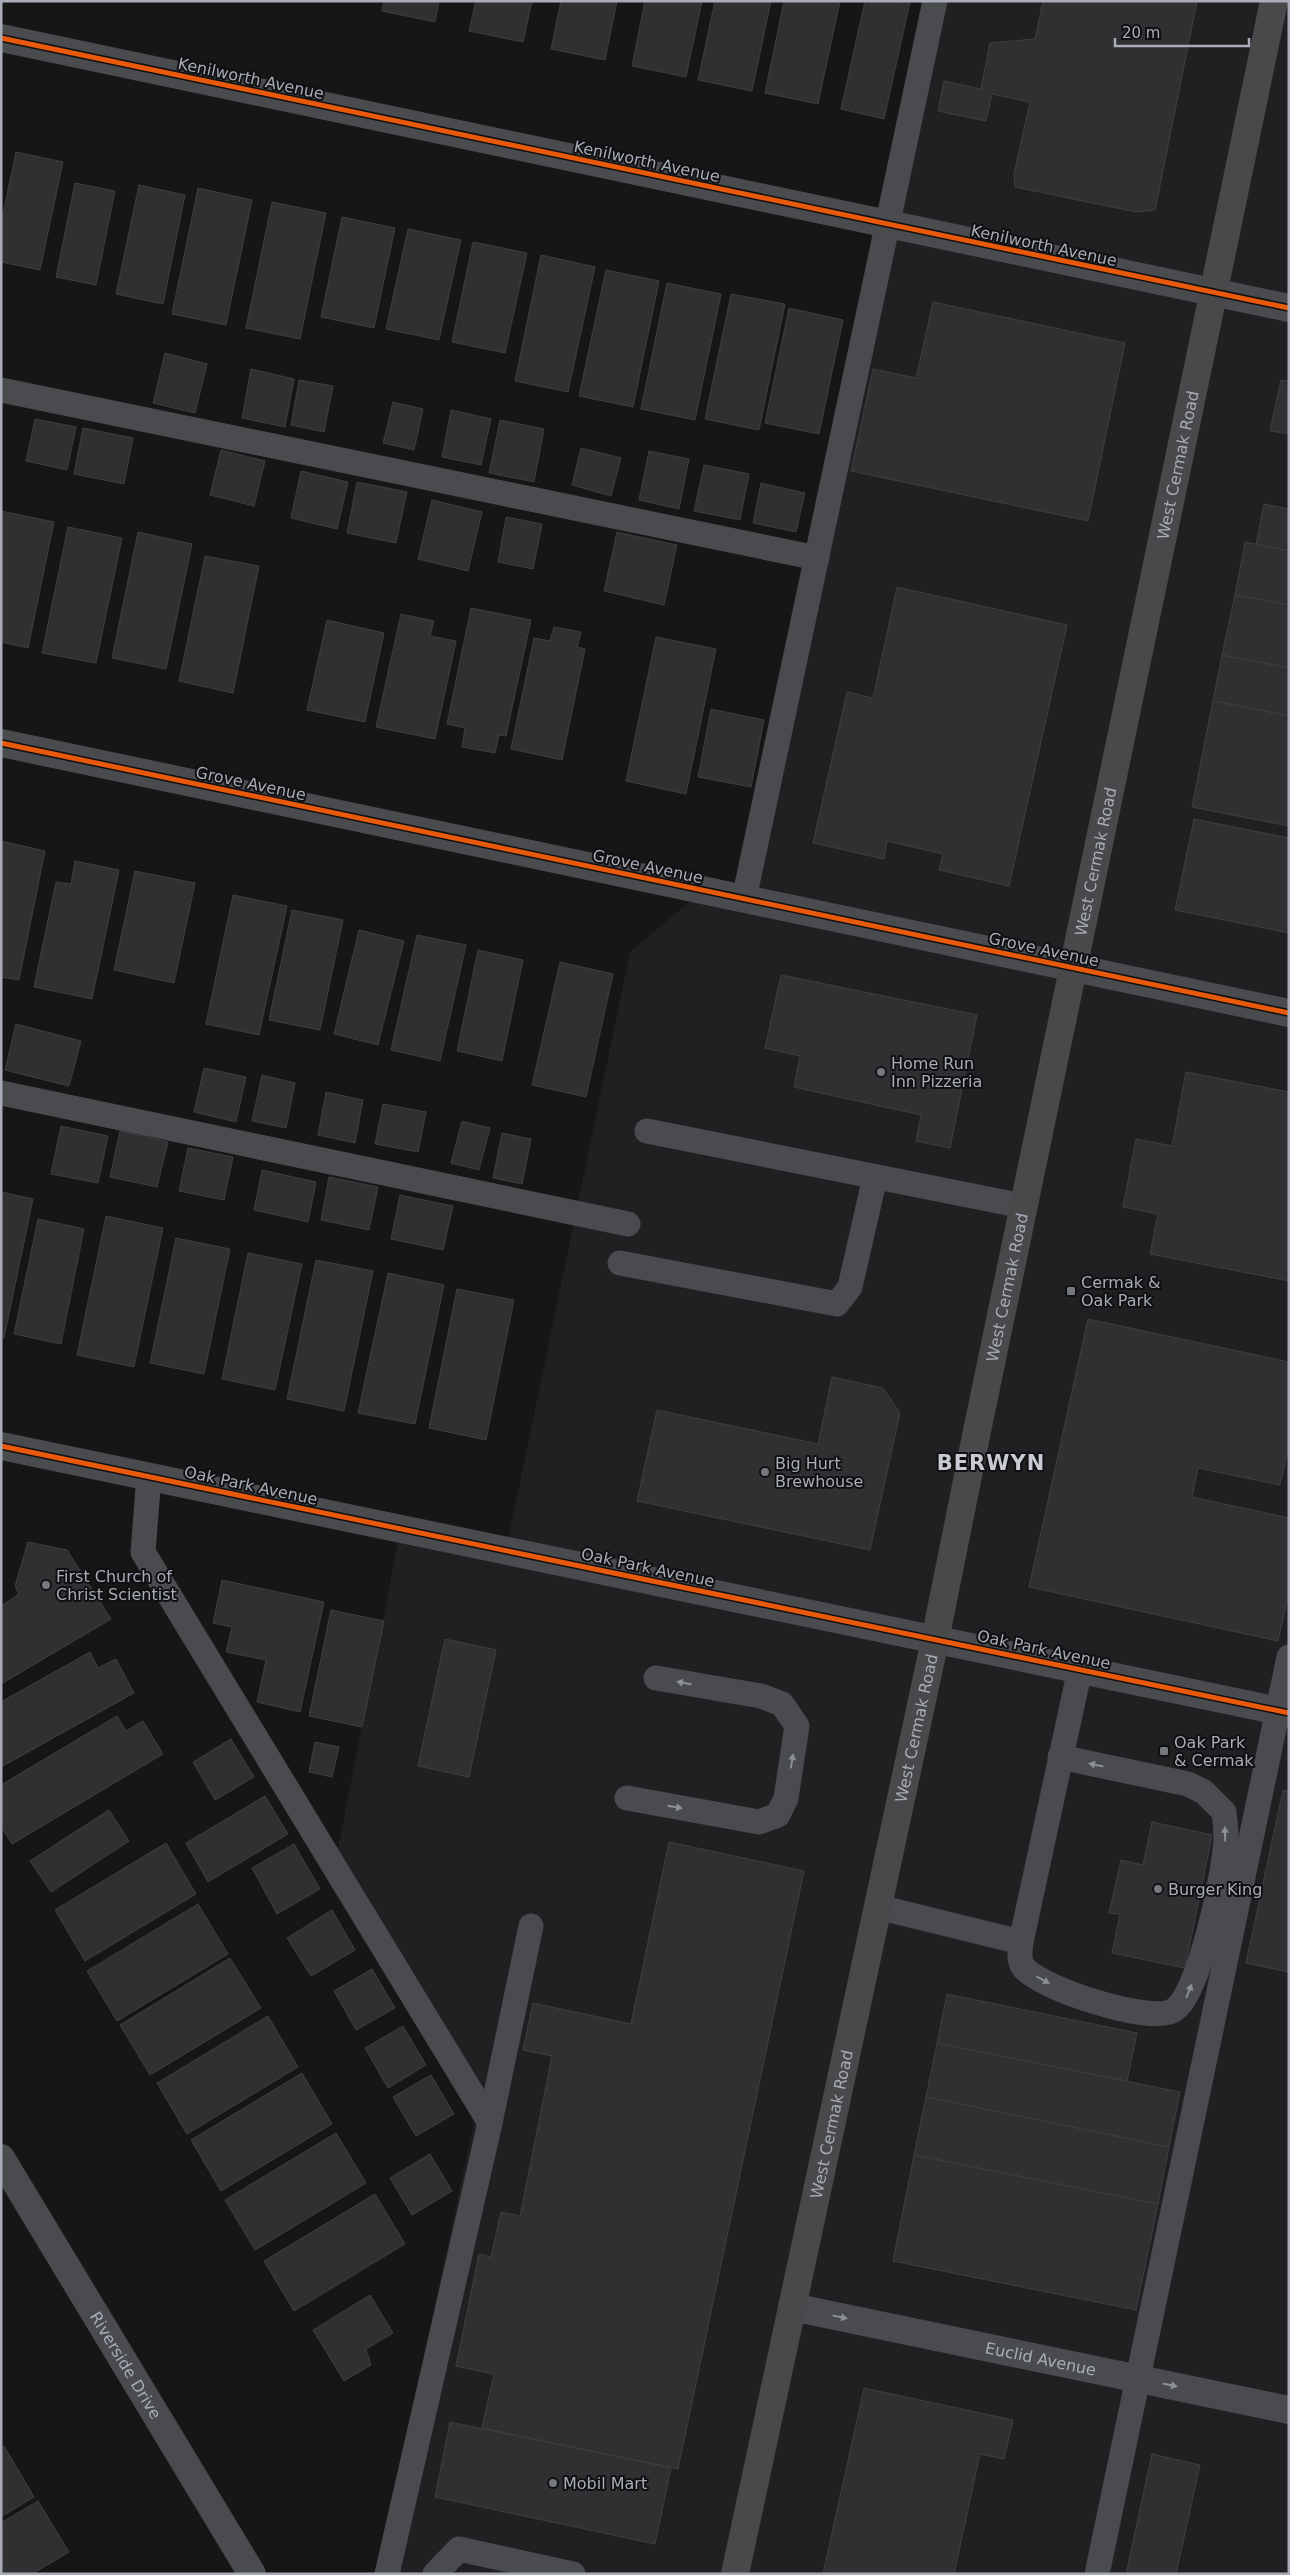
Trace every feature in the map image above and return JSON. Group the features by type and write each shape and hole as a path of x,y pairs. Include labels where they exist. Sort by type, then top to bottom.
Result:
{"main road":[{"name":"West Cermak Road","path":"734,2574 935,1640 1023,1206 1274,1"}],"street":[{"name":"Kenilworth Avenue","path":"1,38 1289,308"},
{"name":"Grove Avenue","path":"1,743 1289,1012"},
{"name":"Oak Park Avenue","path":"1,1446 1283,1712"},
{"name":"Riverside Drive","path":"1,2158 252,2574"},
{"name":"Euclid Avenue","path":"792,2307 1289,2410"}],"lane":[{"path":"732,896 816,558 935,1"},
{"path":"1,390 816,558"},
{"path":"1,1093 628,1224"},
{"path":"648,1131 1023,1206"},
{"path":"620,1263 837,1304 850,1287 876,1177"},
{"path":"149,1476 144,1552 490,2124"},
{"path":"1097,2574 1283,1712 1289,1657"},
{"path":"1060,1757 1188,1784 1204,1792 1224,1812 1226,1838 1205,1950 1184,2002 1172,2012 1160,2013 1116,2008 1069,1994 1031,1974 1024,1967 1020,1959 1021,1942 1060,1757 1080,1669"},
{"path":"627,1798 760,1822 778,1815 786,1798 797,1726 782,1704 761,1696 656,1678"},
{"path":"878,1907 1021,1942"},
{"path":"387,2574 490,2124 531,1926"},
{"path":"435,2574 459,2549 573,2574"}],"shaded area":[{"path":"928,1 1289,1 1289,1704 507,1545 630,952 707,887 741,893"},
{"path":"399,1537 926,1646 727,2574 378,2574 481,2088 338,1849"},
{"path":"941,1649 1289,1721 1289,2574 743,2574"}],"building":[{"path":"384,1 439,1 435,22 382,11"},
{"path":"476,1 532,1 523,42 469,31"},
{"path":"561,1 617,1 605,60 551,49"},
{"path":"645,1 702,1 686,77 632,66"},
{"path":"715,1 771,1 752,91 698,80"},
{"path":"784,1 840,1 818,104 765,93"},
{"path":"865,1 910,2 884,119 841,109"},
{"path":"1043,1 1197,1 1155,210 1136,212 1015,187 1014,174 1030,102 992,94 986,121 938,111 944,81 981,89 990,43 1035,39"},
{"path":"16,152 63,162 40,270 1,262 1,224"},
{"path":"75,183 115,191 96,285 56,277"},
{"path":"139,185 185,195 163,304 116,294"},
{"path":"198,188 252,200 226,325 172,314"},
{"path":"272,202 326,213 300,339 246,328"},
{"path":"342,217 395,228 374,328 321,317"},
{"path":"408,229 461,240 439,340 386,329"},
{"path":"473,242 527,253 505,353 452,342"},
{"path":"541,255 595,267 568,392 515,381"},
{"path":"606,270 659,281 633,407 579,396"},
{"path":"667,283 721,294 695,420 641,409"},
{"path":"731,294 785,304 759,430 705,419"},
{"path":"933,302 1125,343 1088,521 851,471 873,369 916,378"},
{"path":"789,308 843,320 819,434 765,423"},
{"path":"165,353 207,364 195,413 153,403"},
{"path":"251,369 294,379 285,427 242,418"},
{"path":"299,380 333,386 324,432 291,425"},
{"path":"1281,380 1289,381 1289,434 1270,431"},
{"path":"393,402 423,409 414,450 383,443"},
{"path":"451,410 491,419 481,465 442,457"},
{"path":"35,419 76,427 67,470 26,461"},
{"path":"500,420 544,429 534,482 489,473"},
{"path":"83,428 133,438 124,484 74,474"},
{"path":"581,448 621,458 611,496 572,485"},
{"path":"221,450 265,461 254,506 210,495"},
{"path":"649,451 689,459 679,509 639,500"},
{"path":"704,465 749,474 740,520 694,511"},
{"path":"301,471 348,482 337,529 291,518"},
{"path":"357,482 407,492 396,543 347,533"},
{"path":"761,483 805,493 796,532 753,523"},
{"path":"432,500 482,512 468,571 418,559"},
{"path":"1264,504 1289,509 1289,551 1256,544"},
{"path":"1,511 54,522 28,648 1,642"},
{"path":"506,517 542,524 533,569 498,562"},
{"path":"68,527 122,538 96,663 42,653"},
{"path":"138,532 192,544 166,669 112,658"},
{"path":"617,532 677,545 664,605 604,591"},
{"path":"1245,542 1289,551 1289,605 1235,595"},
{"path":"205,556 259,566 233,693 179,681"},
{"path":"897,587 1067,625 1009,886 939,870 943,854 887,841 884,859 813,843 847,692 873,698"},
{"path":"1235,595 1289,605 1289,668 1222,655"},
{"path":"471,608 531,620 506,736 499,735 495,753 462,747 465,728 447,724"},
{"path":"401,614 434,621 430,636 456,641 435,739 376,727"},
{"path":"327,620 384,633 365,722 307,710"},
{"path":"554,627 581,632 577,647 585,649 562,760 511,749 534,638 550,641"},
{"path":"656,637 716,649 686,794 626,781"},
{"path":"1222,655 1289,668 1289,716 1213,701"},
{"path":"1213,701 1289,716 1289,826 1192,807"},
{"path":"711,709 764,720 751,787 698,777"},
{"path":"1194,819 1289,838 1289,933 1175,910"},
{"path":"1,841 45,851 19,980 1,977"},
{"path":"75,861 119,870 92,999 34,987 56,882 71,884"},
{"path":"135,871 195,883 174,983 114,970"},
{"path":"233,895 287,906 259,1035 206,1024"},
{"path":"292,910 343,920 320,1030 269,1020"},
{"path":"359,930 404,941 378,1045 334,1034"},
{"path":"417,935 466,945 440,1061 391,1050"},
{"path":"478,950 523,960 502,1061 457,1051"},
{"path":"560,962 613,974 586,1097 532,1085"},
{"name":"Home Run Inn Pizzeria","path":"781,975 977,1015 950,1148 916,1141 921,1115 794,1087 800,1056 765,1048"},
{"path":"16,1024 81,1041 69,1086 5,1070"},
{"path":"204,1068 246,1077 236,1122 194,1112"},
{"path":"1186,1072 1289,1092 1289,1281 1150,1254 1158,1214 1123,1207 1136,1139 1172,1146"},
{"path":"262,1075 295,1083 286,1128 252,1121"},
{"path":"326,1092 363,1100 355,1143 318,1135"},
{"path":"383,1104 426,1112 418,1152 375,1144"},
{"path":"462,1121 490,1128 479,1170 451,1163"},
{"path":"61,1126 108,1136 98,1183 51,1174"},
{"path":"120,1131 168,1142 157,1187 110,1177"},
{"path":"502,1133 531,1139 522,1184 493,1178"},
{"path":"188,1148 233,1157 224,1200 179,1191"},
{"path":"262,1170 316,1182 308,1222 254,1210"},
{"path":"329,1177 378,1187 369,1230 321,1220"},
{"path":"1,1192 33,1199 4,1338 1,1338"},
{"path":"400,1195 453,1206 443,1250 391,1239"},
{"path":"106,1216 163,1228 134,1367 77,1355"},
{"path":"38,1219 84,1229 61,1344 14,1334"},
{"path":"176,1238 230,1249 204,1374 150,1363"},
{"path":"248,1253 302,1264 275,1390 222,1379"},
{"path":"316,1260 373,1271 344,1411 287,1399"},
{"path":"388,1273 444,1285 415,1424 358,1413"},
{"path":"457,1289 514,1300 486,1440 429,1428"},
{"path":"1088,1319 1289,1362 1289,1445 1280,1485 1198,1468 1192,1497 1289,1518 1289,1592 1278,1641 1029,1587"},
{"name":"Big Hurt Brewhouse","path":"832,1377 883,1388 900,1413 870,1550 637,1501 657,1410 818,1444"},
{"path":"28,1542 67,1550 111,1619 1,1684 1,1606 19,1594 15,1586"},
{"path":"222,1580 324,1602 300,1712 257,1702 266,1660 226,1652 232,1627 213,1623"},
{"path":"331,1610 384,1621 362,1727 309,1716"},
{"path":"445,1639 496,1650 469,1777 418,1766"},
{"path":"90,1652 98,1668 116,1659 134,1693 1,1767 1,1702"},
{"path":"117,1716 126,1731 143,1721 163,1754 12,1844 1,1826 1,1785"},
{"path":"231,1739 254,1777 215,1800 193,1762"},
{"path":"315,1742 339,1747 332,1777 309,1772"},
{"path":"1283,1790 1289,1792 1289,1972 1246,1963"},
{"path":"265,1796 288,1834 208,1882 186,1843"},
{"path":"109,1810 129,1841 51,1892 30,1861"},
{"name":"Burger King","path":"1152,1822 1212,1835 1185,1968 1112,1953 1120,1914 1109,1913 1121,1860 1143,1865"},
{"path":"669,1842 804,1871 678,2469 482,2428 494,2374 456,2366 479,2254 491,2257 501,2212 520,2216 552,2056 523,2050 533,2003 631,2024"},
{"path":"166,1843 196,1894 85,1961 55,1910"},
{"path":"294,1844 320,1889 277,1914 252,1868"},
{"path":"198,1904 228,1954 117,2021 87,1971"},
{"path":"332,1910 355,1950 311,1976 287,1938"},
{"path":"230,1958 261,2008 150,2075 120,2025"},
{"path":"372,1969 395,2008 356,2030 334,1991"},
{"path":"947,1994 1137,2033 1127,2081 937,2043"},
{"path":"268,2016 298,2067 187,2134 157,2083"},
{"path":"403,2026 426,2065 388,2088 365,2048"},
{"path":"937,2043 1180,2092 1169,2147 926,2097"},
{"path":"302,2073 332,2124 221,2191 191,2140"},
{"path":"431,2075 454,2114 416,2136 393,2097"},
{"path":"926,2097 1169,2147 1158,2204 914,2155"},
{"path":"336,2133 366,2183 255,2250 225,2200"},
{"path":"430,2154 452,2191 412,2215 390,2178"},
{"path":"914,2155 1158,2204 1136,2310 893,2261"},
{"path":"375,2194 405,2244 294,2311 264,2261"},
{"path":"370,2295 393,2333 366,2349 371,2365 344,2381 313,2330"},
{"path":"864,2388 1013,2420 1004,2459 980,2454 954,2574 823,2574"},
{"name":"Mobil Mart","path":"450,2422 671,2468 655,2544 435,2497"},
{"path":"4,2446 34,2497 1,2517 1,2448"},
{"path":"1152,2454 1200,2465 1176,2574 1126,2574"},
{"path":"38,2501 69,2552 32,2574 1,2574 1,2523"}],"cycle path":[{"path":"1,38 1289,308"},
{"path":"1,743 1289,1013"},
{"path":"1,1446 1289,1713"}],"place":[{"name":"Home Run Inn Pizzeria","path":"881,1072"},
{"name":"Cermak & Oak Park","path":"1071,1291"},
{"name":"Big Hurt Brewhouse","path":"765,1472"},
{"name":"First Church of Christ Scientist","path":"46,1585"},
{"name":"Oak Park & Cermak","path":"1164,1751"},
{"name":"Burger King","path":"1158,1889"},
{"name":"Mobil Mart","path":"553,2483"}],"district":[{"name":"BERWYN","path":"991,1463"}]}
